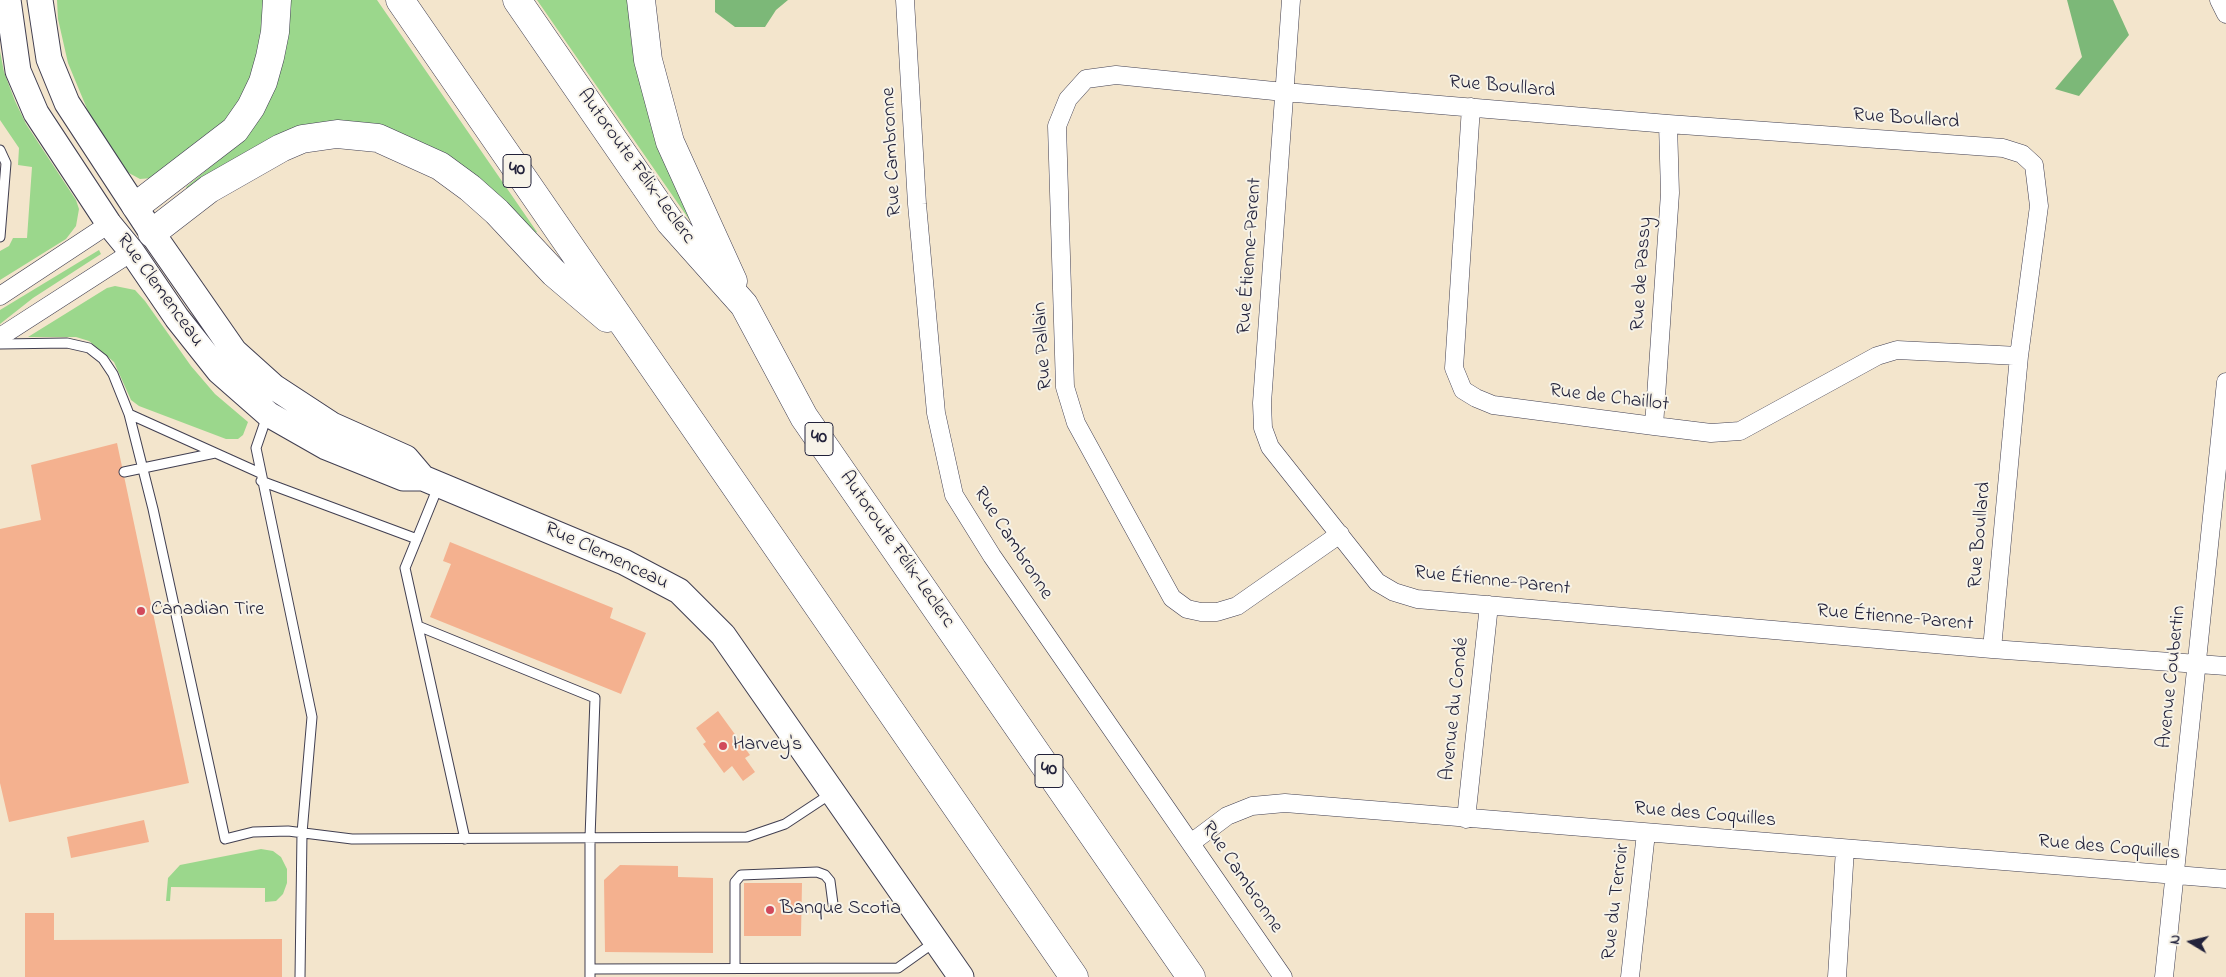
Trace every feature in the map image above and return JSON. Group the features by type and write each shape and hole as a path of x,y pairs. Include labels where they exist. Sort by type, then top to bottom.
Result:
{"highway":[{"path":"136,206 193,165 235,130 241,122 263,82 275,32 277,0"},
{"name":"40","path":"400,0 1074,977"},
{"name":"Autoroute Félix-Leclerc","path":"517,0 670,222 744,305 804,417 1190,977"},
{"path":"641,0 648,60 670,142 744,305"},
{"path":"152,233 209,189 281,148 302,139 337,134 378,138 440,166 470,188 497,212 554,272 635,341"}],"street":[{"name":"Rue Clemenceau","path":"40,0 49,59 67,102 152,233 234,351 274,388 332,425 406,458 431,481"},
{"name":"Rue Cambronne","path":"905,0 917,204 936,413 954,495 992,556 1283,977"},
{"name":"Rue Étienne-Parent","path":"1291,0 1262,403 1263,428 1270,447 1377,582 1394,592 1417,598 1992,649 2226,666"},
{"path":"2219,0 2226,14"},
{"name":"Rue Clemenceau","path":"6,7 18,71 36,113 109,224 132,252 177,318 219,371 268,414 326,447 403,478 431,481 624,562 679,591 723,635 961,977"},
{"name":"Rue Pallain","path":"1284,92 1116,75 1086,79 1068,99 1057,126 1065,387 1076,423 1172,598 1188,608 1201,612 1217,612 1237,606 1340,534"},
{"name":"Rue Boullard","path":"1284,92 1668,124 2003,148 2022,154 2034,165 2039,206 2019,356 1992,649"},
{"name":"Rue de Chaillot","path":"1471,107 1454,368 1463,390 1476,398 1493,405 1654,426 1711,433 1740,431 1877,356 1897,350 2019,356"},
{"name":"Rue de Passy","path":"1654,426 1670,193 1668,124"},
{"path":"0,296 136,206"},
{"path":"0,337 132,252 152,233"},
{"name":"Avenue Coubertin","path":"2164,977 2195,664 2226,382"},
{"name":"Avenue du Condé","path":"1466,819 1489,605"},
{"name":"Rue des Coquilles","path":"1191,842 1227,816 1252,806 1285,803 2226,880"},
{"name":"Rue du Terroir","path":"1630,977 1646,833"},
{"path":"1837,977 1845,848"}],"lane":[{"path":"0,150 6,163 0,237"},
{"path":"0,344 67,343 89,348 103,359 114,374 129,414 153,509 162,559 225,839 254,832 302,833 352,839 748,837 785,824 834,792"},
{"path":"129,414 216,453 260,477 417,539"},
{"path":"268,414 256,448 260,477 312,718 302,833 300,977"},
{"path":"124,472 216,453"},
{"path":"431,481 417,539 405,568 465,839"},
{"path":"418,626 595,698 590,838 590,973 735,968 898,973 936,941"},
{"path":"735,968 735,882 741,874 817,872 825,875 830,881 833,904"}],"green space":[{"path":"57,0 265,0 263,39 253,80 228,124 152,178 140,179 127,172 90,116 68,63 58,19"},
{"path":"285,0 377,0 537,232 533,235 370,126 190,193 186,187 232,149"},
{"path":"537,0 629,0 631,40 641,86 695,228"},
{"path":"715,0 788,0 776,10 765,27 735,27 715,12"},
{"path":"2067,0 2113,0 2129,35 2079,96 2055,89 2082,57"},
{"path":"0,51 4,72 26,124 76,200 79,209 76,226 66,239 0,280 0,251 9,246 13,238 27,238 32,167 18,165 19,148 0,120"},
{"path":"99,250 101,254 33,298 0,324 0,310"},
{"path":"115,286 135,290 145,301 191,366 215,394 248,422 243,435 238,439 226,439 139,406 131,400 114,362 89,341 76,337 28,337 107,288"},
{"path":"261,849 273,851 281,857 287,869 287,883 283,894 276,901 265,902 265,888 171,887 170,901 166,901 168,878 180,865"}],"building":[{"path":"117,443 189,783 9,822 0,783 0,529 41,520 31,465"},
{"path":"450,542 613,608 610,618 646,633 621,694 430,617 451,564 443,561"},
{"path":"718,711 750,755 745,758 755,772 743,781 732,766 724,773 703,744 706,742 696,728"},
{"path":"144,820 149,842 71,858 67,837"},
{"path":"620,865 678,866 678,877 713,878 713,953 605,952 604,880"},
{"path":"744,883 802,883 801,936 744,936"},
{"path":"25,913 54,913 54,940 282,939 282,977 25,977"}],"place":[{"name":"Canadian Tire","path":"141,611"},
{"name":"Harvey's","path":"723,746"},
{"name":"Banque Scotia","path":"770,910"}]}
